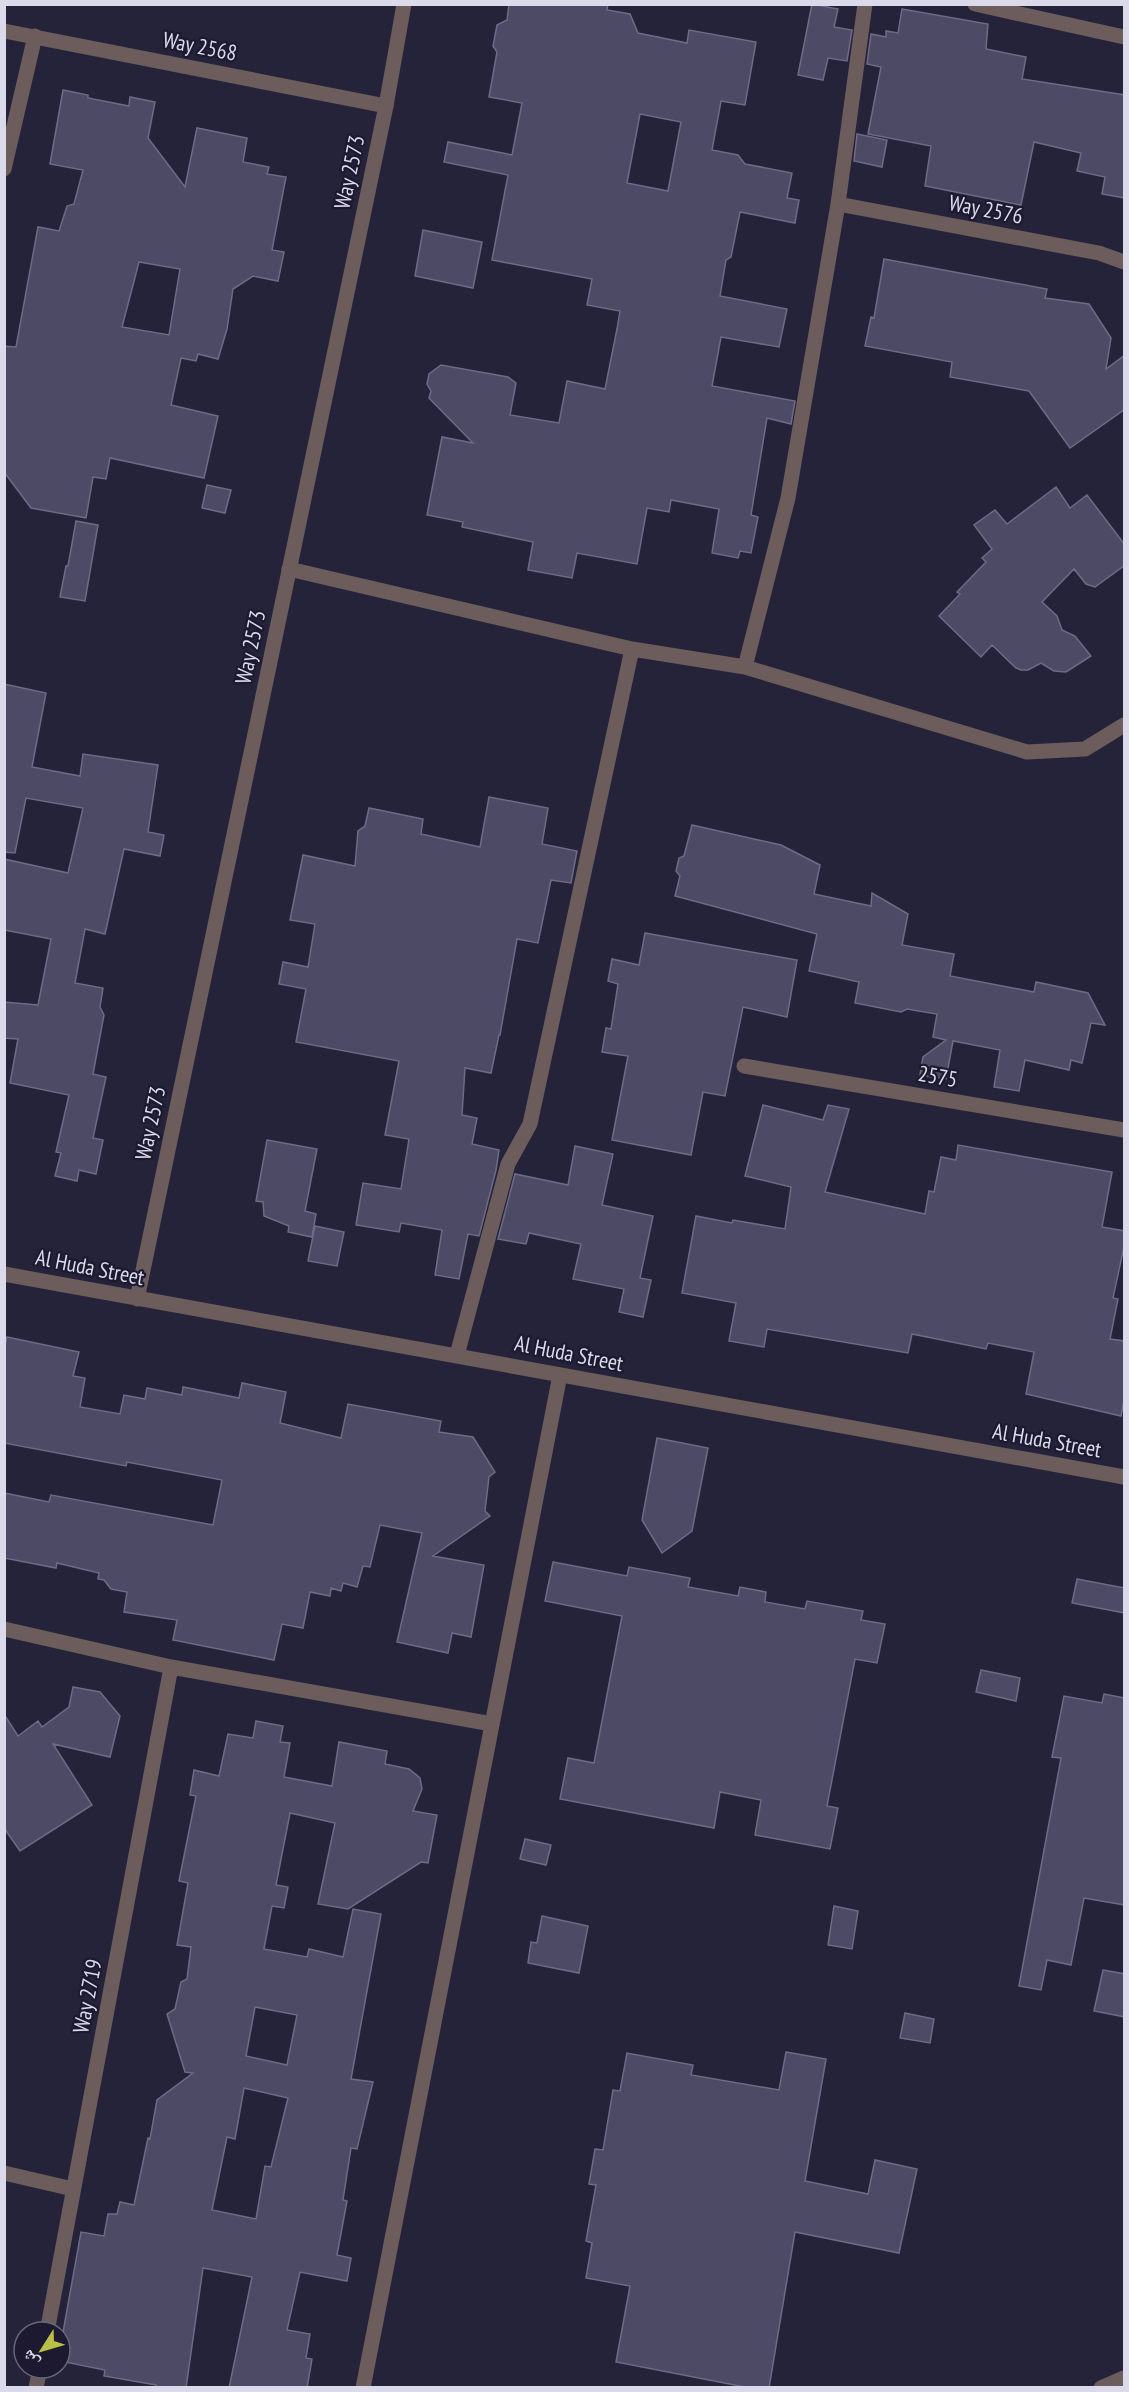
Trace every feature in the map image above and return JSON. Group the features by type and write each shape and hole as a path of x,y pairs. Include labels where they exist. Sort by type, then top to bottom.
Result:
{"street":[{"name":"Way 2573","path":"137,1299 386,106 404,4"},
{"path":"745,667 788,498 838,204 865,4"},
{"path":"975,4 1125,37"},
{"name":"Way 2568","path":"4,31 386,106"},
{"path":"4,169 35,36"},
{"name":"Way 2576","path":"838,204 1099,253 1125,262"},
{"path":"289,568 632,649 745,667 1027,752 1085,748 1125,725"},
{"path":"457,1355 508,1164 530,1124 632,649"},
{"name":"2575","path":"744,1066 1125,1130"},
{"name":"Al Huda Street","path":"4,1274 1125,1477"},
{"path":"363,2388 560,1375"},
{"path":"4,1629 171,1667 492,1724"},
{"name":"Way 2719","path":"48,2320 171,1667"},
{"path":"4,2173 73,2189"},
{"path":"1101,2388 1125,2378"}],"building":[{"path":"509,4 608,4 607,10 630,14 638,33 687,43 689,30 756,42 745,105 721,101 712,150 738,155 745,164 792,173 787,198 799,200 795,223 740,212 731,257 726,260 720,296 787,309 779,347 721,337 712,386 795,401 791,424 767,418 751,515 758,517 751,553 740,551 738,558 712,553 719,509 671,500 669,512 647,508 637,564 577,553 572,578 528,570 533,542 462,527 463,522 427,515 442,437 473,443 429,398 431,391 427,384 429,374 441,365 508,377 516,383 510,415 559,423 567,381 605,389 620,311 587,305 592,279 492,260 508,175 444,162 448,142 512,155 522,103 489,97 497,52 493,46 497,25 507,20","holes":["640,114 681,122 668,191 627,183"]},
{"path":"812,4 838,9 834,27 852,30 847,61 828,58 823,80 798,75"},
{"path":"902,9 988,24 986,49 1026,57 1022,79 1125,95 1125,198 1102,194 1105,177 1077,171 1081,153 1034,142 1021,205 925,186 931,146 868,134 881,67 867,64 871,34 886,37 886,31 898,33"},
{"path":"63,90 88,95 88,98 129,106 130,97 155,102 148,138 185,187 197,128 247,138 243,162 269,167 267,174 286,177 272,250 284,252 278,281 253,276 233,289 227,329 218,359 198,354 196,361 181,358 171,405 218,416 204,478 110,458 106,479 93,477 86,518 31,508 4,472 4,346 16,347 38,227 59,231 67,206 74,204 83,170 50,164","holes":["139,262 180,269 169,335 122,327"]},
{"path":"857,134 887,140 882,167 854,161"},
{"path":"423,230 482,242 473,288 415,276"},
{"path":"884,259 1047,289 1045,298 1089,304 1111,338 1106,369 1125,355 1125,409 1070,448 1029,391 950,377 952,362 865,346 871,317 874,318"},
{"path":"207,485 231,490 225,513 202,508"},
{"path":"1056,487 1070,508 1087,495 1125,545 1125,565 1095,587 1086,584 1074,569 1042,602 1057,616 1062,630 1075,636 1091,656 1066,672 1054,671 1041,663 1028,670 1021,670 992,645 981,657 939,616 960,594 957,592 986,562 982,558 992,549 974,525 995,510 1007,524"},
{"path":"76,521 98,525 85,601 60,597"},
{"path":"4,684 46,693 32,767 80,776 83,754 158,765 148,832 164,835 160,856 124,849 105,934 85,929 75,983 103,988 100,1007 104,1015 93,1074 106,1077 93,1138 103,1140 96,1174 79,1170 77,1181 55,1176 61,1153 56,1152 69,1095 10,1083 18,1039 4,1038 4,1002 38,1005 51,939 4,930 4,859 68,873 83,808 26,798 15,853 4,852"},
{"path":"489,797 548,808 542,844 577,851 571,883 551,880 538,943 517,939 491,1073 465,1068 462,1115 477,1118 472,1144 499,1150 479,1236 468,1234 459,1279 435,1275 442,1230 401,1223 399,1232 356,1225 363,1183 401,1189 409,1139 385,1135 399,1061 296,1042 306,989 279,984 283,962 308,967 315,924 290,920 303,855 355,866 358,831 365,826 369,808 423,819 421,834 480,847"},
{"path":"692,825 781,845 820,865 814,894 871,906 872,893 908,914 902,945 954,954 950,976 1034,992 1036,982 1088,993 1105,1025 1091,1023 1082,1063 1071,1060 1069,1070 1025,1060 1019,1091 994,1087 1000,1050 953,1041 946,1079 920,1075 923,1057 946,1040 933,1037 937,1014 907,1009 901,1012 855,1003 859,982 809,971 817,934 675,896 680,876 676,871 679,858 684,856"},
{"path":"645,933 797,960 787,1017 743,1007 725,1096 703,1092 691,1155 612,1140 628,1056 602,1052 606,1028 611,1029 618,984 608,981 612,959 639,965"},
{"path":"763,1105 823,1120 828,1105 849,1109 825,1192 925,1214 929,1191 934,1192 941,1157 956,1160 958,1145 1112,1172 1102,1227 1125,1231 1125,1242 1113,1298 1118,1299 1110,1339 1125,1341 1125,1396 1121,1416 1026,1394 1034,1352 988,1343 986,1349 912,1334 908,1353 767,1329 764,1347 729,1341 736,1303 682,1293 696,1216 785,1229 791,1187 745,1176"},
{"path":"267,1140 317,1149 305,1211 316,1214 312,1237 288,1232 289,1226 264,1216 263,1202 256,1201"},
{"path":"575,1146 613,1154 602,1205 653,1216 640,1278 651,1280 643,1317 619,1312 624,1289 573,1279 581,1244 529,1233 526,1244 498,1239 515,1174 568,1185"},
{"path":"315,1226 344,1232 337,1266 308,1261"},
{"path":"7,1337 79,1352 73,1376 85,1378 80,1407 120,1414 124,1395 145,1399 147,1388 182,1395 183,1387 239,1398 242,1383 286,1392 280,1423 341,1438 348,1404 441,1421 439,1432 473,1437 495,1472 489,1477 485,1511 490,1516 433,1556 484,1565 471,1637 452,1633 448,1653 397,1642 422,1533 380,1525 370,1567 363,1566 357,1587 343,1583 341,1591 331,1588 330,1596 310,1592 303,1628 282,1624 274,1660 173,1640 177,1620 124,1612 127,1592 111,1589 104,1580 98,1579 99,1573 57,1563 56,1568 4,1558 4,1493 49,1502 51,1495 213,1525 222,1480 127,1462 126,1466 4,1443 4,1350"},
{"path":"657,1438 708,1448 692,1531 662,1553 642,1520"},
{"path":"553,1562 627,1576 629,1567 690,1578 688,1587 738,1596 740,1587 766,1592 765,1602 805,1609 807,1601 863,1611 861,1620 885,1624 877,1663 855,1659 827,1806 838,1808 830,1849 755,1835 761,1800 720,1792 714,1828 560,1799 568,1758 594,1763 622,1616 545,1601"},
{"path":"1077,1579 1125,1588 1125,1613 1072,1603"},
{"path":"981,1670 1020,1678 1016,1701 976,1692"},
{"path":"73,1687 100,1692 120,1716 110,1757 53,1744 92,1805 20,1851 4,1828 4,1714 18,1736 38,1721 42,1727 69,1707"},
{"path":"1104,1694 1125,1698 1125,1905 1084,1898 1071,1965 1047,1960 1041,1990 1019,1986 1061,1758 1052,1757 1064,1696 1102,1703"},
{"path":"256,1721 283,1726 280,1742 290,1743 284,1777 332,1786 339,1742 387,1751 385,1764 409,1769 420,1778 422,1789 413,1811 437,1815 428,1863 421,1862 348,1909 318,1904 335,1823 290,1813 276,1885 288,1887 284,1908 272,1906 264,1949 307,1957 309,1949 343,1957 353,1909 381,1914 351,2079 373,2082 357,2149 351,2148 343,2200 347,2201 337,2255 351,2258 347,2281 300,2272 287,2330 310,2334 306,2358 312,2359 307,2388 229,2388 252,2277 203,2268 186,2388 156,2388 156,2385 104,2376 105,2370 72,2363 72,2320 65,2320 81,2232 104,2236 108,2214 117,2214 120,2202 134,2205 157,2100 193,2073 185,2072 167,2014 175,2009 181,1982 187,1979 191,1947 177,1945 188,1883 179,1881 196,1796 190,1795 194,1770 219,1776 228,1734 253,1738","holes":["255,2007 297,2015 287,2065 246,2056","244,2088 288,2098 271,2167 265,2166 256,2219 212,2210 227,2137 235,2139"]},
{"path":"525,1839 551,1845 546,1865 520,1859"},
{"path":"834,1906 858,1911 852,1949 828,1945"},
{"path":"542,1916 588,1926 579,1973 528,1963 531,1942 537,1943"},
{"path":"1103,1970 1125,1974 1125,2017 1094,2011"},
{"path":"905,2013 934,2019 930,2043 900,2038"},
{"path":"786,2052 826,2059 805,2181 868,2194 875,2160 917,2169 899,2253 795,2232 769,2388 750,2388 616,2362 630,2286 586,2278 592,2243 586,2241 596,2185 589,2184 595,2149 603,2150 613,2090 620,2091 627,2053 693,2065 691,2075 779,2090"}]}
